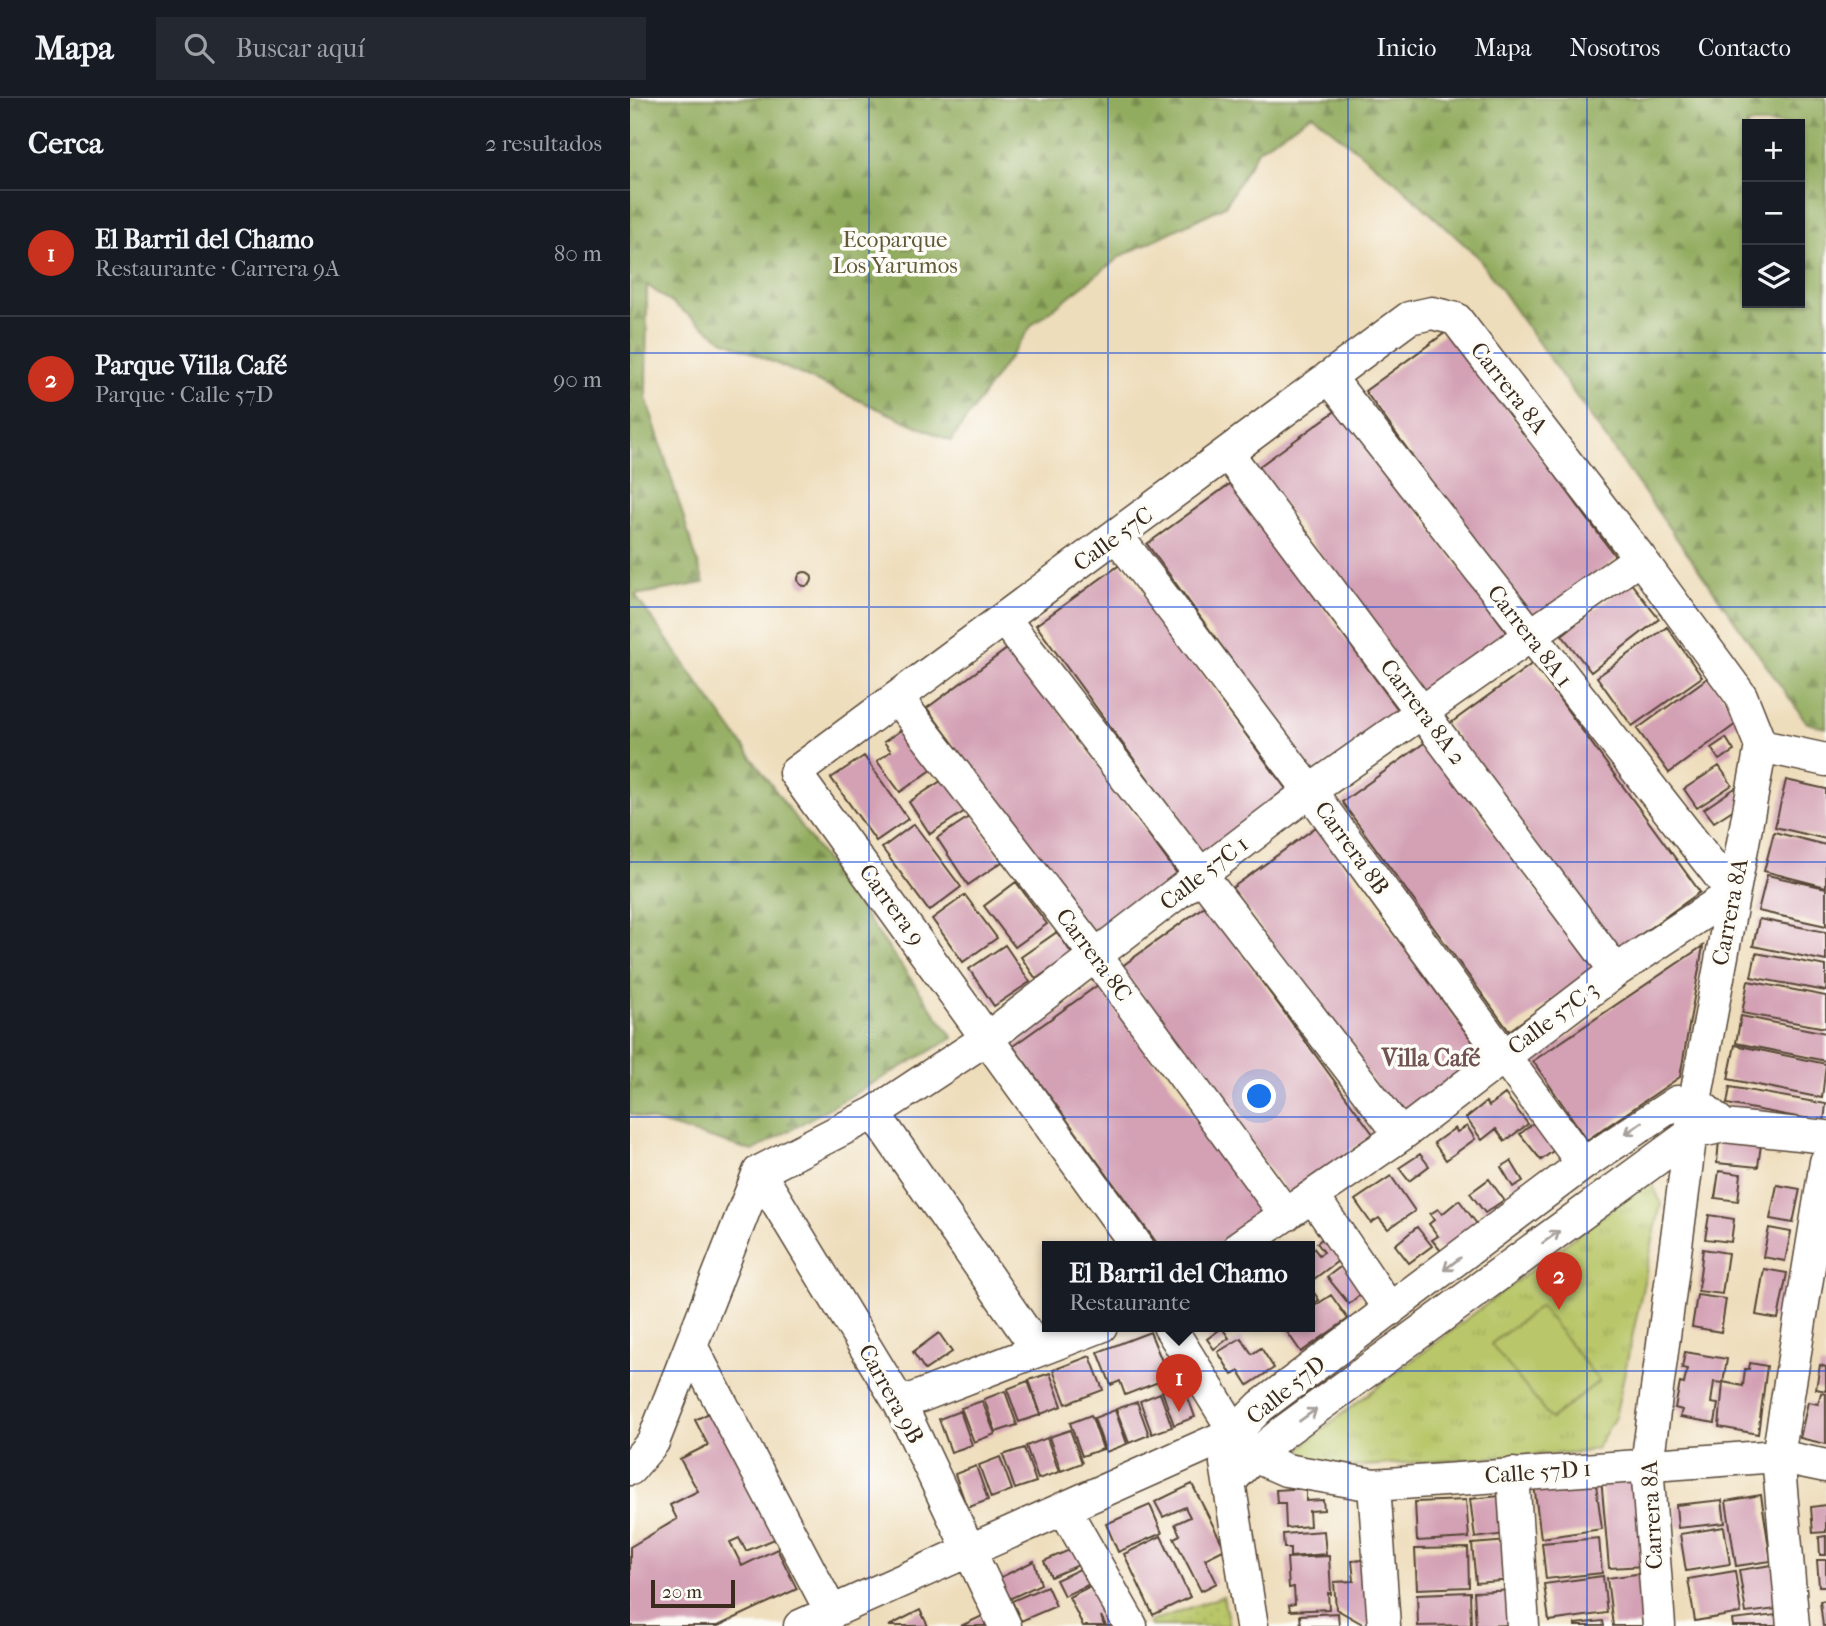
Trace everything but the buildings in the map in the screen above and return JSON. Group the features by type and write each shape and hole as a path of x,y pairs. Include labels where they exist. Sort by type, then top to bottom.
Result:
{"street":[{"name":"Calle 57C","path":"795,773 1409,318 1432,313"},
{"name":"Carrera 8A","path":"1432,313 1457,319 1640,558 1741,696 1761,746 1695,1101 1647,1465 1659,1626"},
{"name":"Carrera 8A 1","path":"1329,377 1733,893"},
{"name":"Carrera 8A 2","path":"1228,454 1616,971"},
{"name":"Carrera 8B","path":"1117,536 1310,791 1583,1164"},
{"name":"Calle 57C 1","path":"759,1172 874,1113 989,1037 1310,791 1640,558"},
{"path":"1004,619 1401,1135"},
{"name":"Carrera 8C","path":"897,698 1096,956 1286,1215"},
{"path":"1761,746 1826,760"},
{"name":"Carrera 9","path":"795,773 989,1037 1133,1241"},
{"name":"Calle 57C 3","path":"1247,1241 1314,1198 1401,1135 1616,971 1733,893"},
{"path":"1695,1101 1724,1126"},
{"name":"Calle 57D","path":"1244,1444 1261,1406 1583,1164 1655,1114 1677,1102 1695,1101"},
{"path":"874,1113 1038,1350"},
{"name":"Calle 57D","path":"800,1626 970,1553 1064,1508 1244,1444 1692,1133 1724,1126 1826,1138"},
{"path":"1793,1626 1779,1456 1826,1162"},
{"path":"630,1469 653,1442 759,1172"},
{"name":"Carrera 9B","path":"759,1172 900,1404 1005,1626"},
{"path":"1314,1198 1390,1310"},
{"path":"900,1404 1085,1332"},
{"path":"1173,1332 1244,1444 1225,1454 1252,1626"},
{"path":"691,1346 832,1613"},
{"name":"Calle 57D 1","path":"1244,1444 1286,1469 1374,1485 1779,1456 1826,1466"},
{"path":"1513,1474 1523,1626"},
{"path":"1374,1485 1384,1626"},
{"path":"1064,1508 1131,1626"}],"green space":[{"name":"Ecoparque Los Yarumos","path":"630,98 1826,98 1826,728 1807,723 1477,256 1396,182 1312,114 1258,150 1225,206 1121,256 1032,325 951,441 723,340 647,285 646,397 704,583 635,595 953,1038 753,1151 630,1114"},
{"path":"1644,1184 1653,1185 1661,1203 1615,1417 1597,1448 1582,1452 1329,1468 1302,1458 1301,1449 1308,1440"},
{"path":"1540,1306 1599,1381 1551,1419 1491,1344"},
{"path":"1223,1596 1229,1626 1151,1626 1149,1622"}],"place":[{"name":"Parque Villa Café","path":"1559,1310"},
{"name":"El Barril del Chamo","path":"1179,1412"}],"district":[{"name":"Villa Café","path":"1431,1058"}]}
